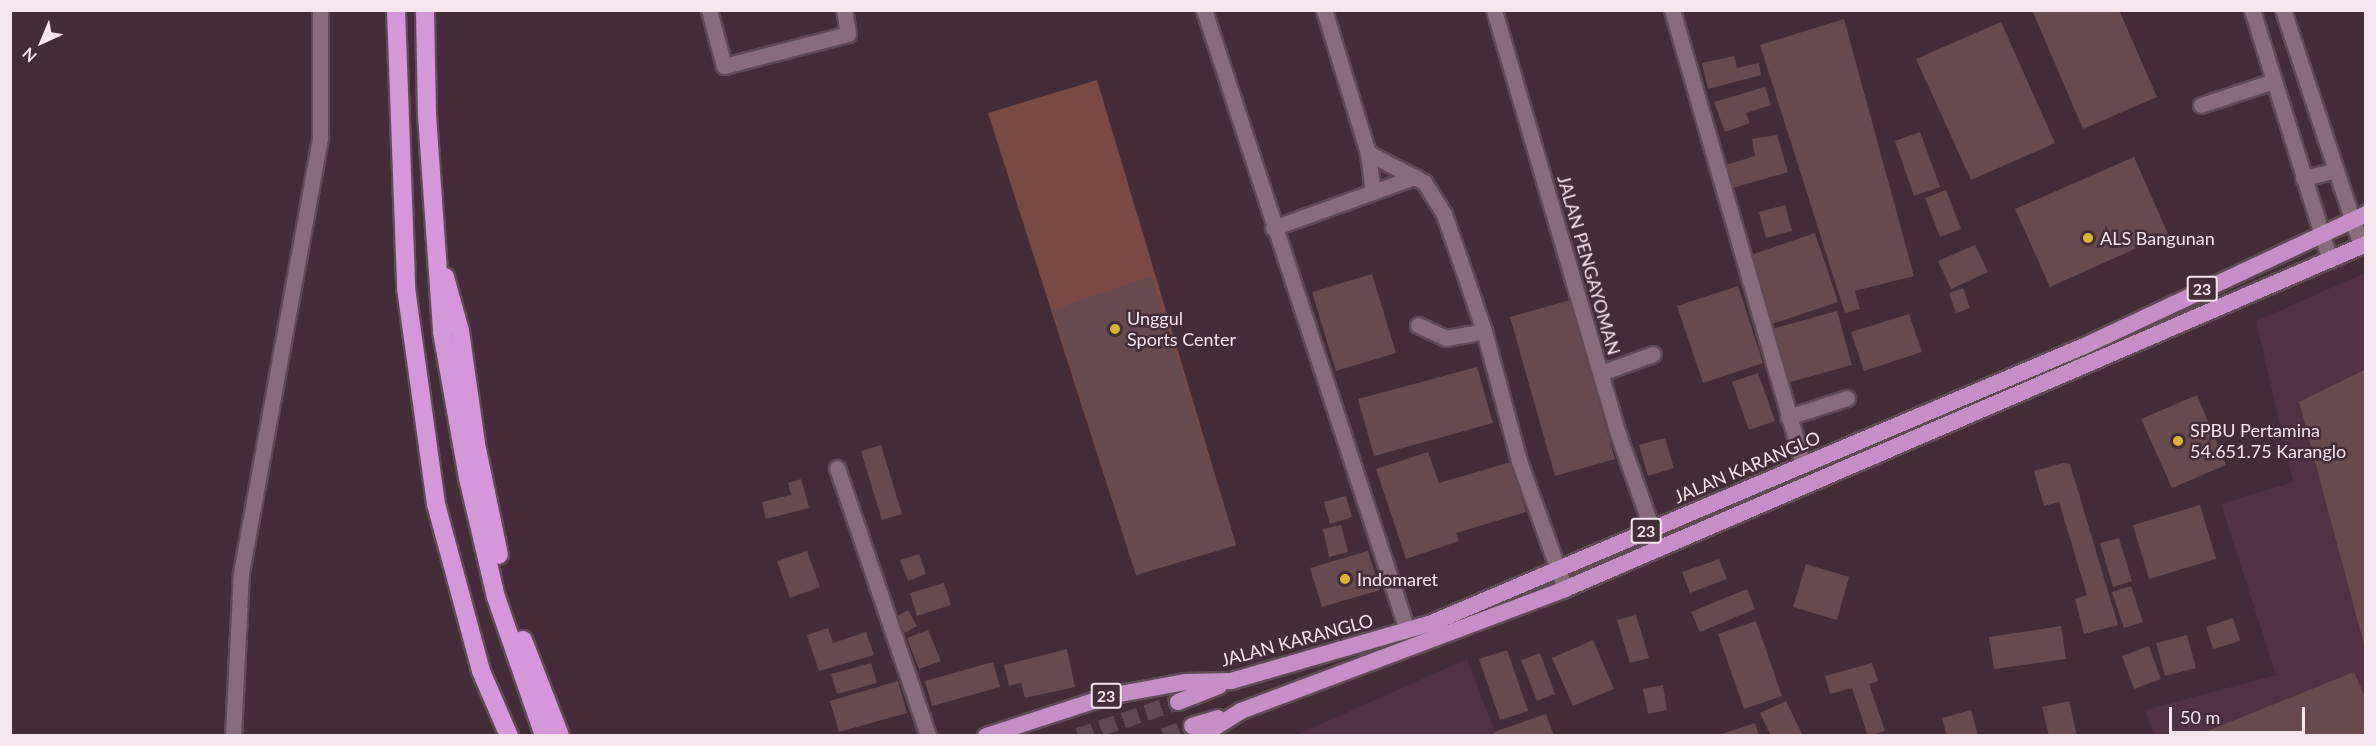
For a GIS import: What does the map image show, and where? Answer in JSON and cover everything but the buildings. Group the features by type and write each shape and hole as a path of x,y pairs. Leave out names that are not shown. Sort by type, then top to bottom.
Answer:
{"highway":[{"path":"396,10 406,288 436,504 481,671 509,735"},
{"path":"425,10 434,250 442,332 468,478 496,597 544,735"},
{"name":"JALAN KARANGLO","path":"986,735 1109,696 1185,682 1231,681 1407,630 1557,570 2082,347 2358,218"},
{"name":"23","path":"1196,731 1241,711 1565,589 2363,245"},
{"path":"434,250 451,293 460,331 476,444 510,600 560,735"},
{"name":"23","path":"1178,702 1231,681"}],"street":[{"path":"233,735 241,573 320,138 320,10"},
{"path":"709,10 724,66 848,34 844,10"},
{"path":"1204,10 1273,228 1407,630"},
{"path":"1324,10 1368,153 1373,192"},
{"name":"JALAN PENGAYOMAN","path":"1494,10 1601,373 1652,529"},
{"path":"1672,10 1803,464"},
{"path":"2252,10 2320,234 2330,260"},
{"path":"2283,10 2334,171 2358,218 2363,245"},
{"path":"2200,105 2274,81"},
{"path":"1368,153 1415,177 1430,189 1440,206 1484,331 1519,461 1565,589"},
{"path":"2303,178 2334,171"},
{"path":"1273,228 1415,177"},
{"path":"1418,325 1446,338 1484,331"},
{"path":"1601,373 1653,354"},
{"path":"1788,417 1847,398"},
{"path":"837,468 928,735"}],"shaded area":[{"name":"Unggul Sports Center","path":"1097,80 1236,545 1136,575 988,113"},
{"path":"2365,273 2365,735 2154,735 2145,710 2276,675 2221,504 2293,482 2256,321"},
{"path":"1467,659 1496,735 1294,736"}],"tunnel":[{"path":"1078,736 1178,702"},
{"path":"1164,736 1192,726"}],"place":[{"name":"ALS Bangunan","path":"2088,238"},
{"name":"Unggul Sports Center","path":"1115,329"},
{"name":"SPBU Pertamina 54.651.75 Karanglo","path":"2178,441"},
{"name":"Indomaret","path":"1345,579"}]}
